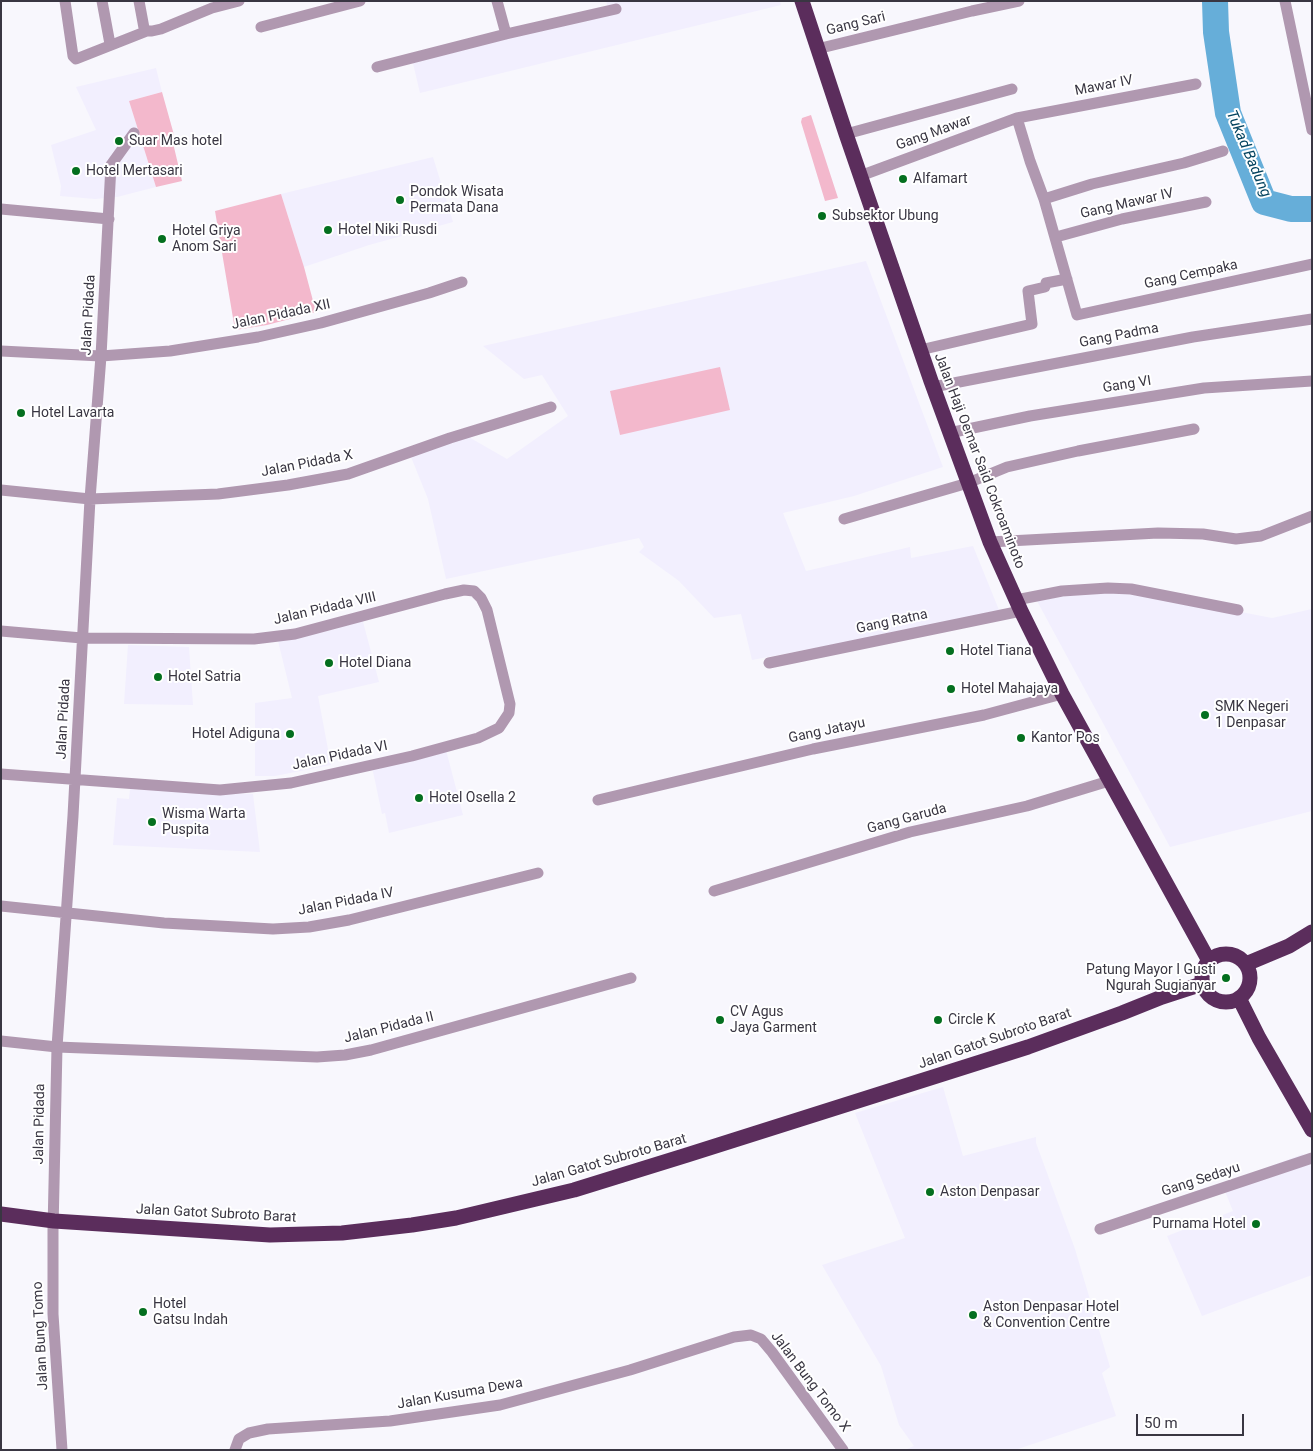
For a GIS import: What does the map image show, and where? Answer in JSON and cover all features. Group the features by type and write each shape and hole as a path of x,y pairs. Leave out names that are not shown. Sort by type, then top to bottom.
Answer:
{"highway":[{"name":"Jalan Haji Oemar Said Cokroaminoto","path":"802,1 920,350 990,542 1018,605 1062,694 1208,961"},
{"path":"1246,964 1289,946 1312,932"},
{"path":"1224,954 1232,954 1240,958 1246,964 1250,978 1245,993 1239,998 1225,1002 1212,998 1202,984 1202,972 1208,961 1215,956 1224,954"},
{"name":"Jalan Gatot Subroto Barat","path":"1,1214 54,1221 270,1235 342,1233 456,1218 574,1190 715,1146 1028,1047 1202,984"},
{"path":"1239,998 1259,1038 1312,1130"}],"street":[{"path":"65,1 74,58 76,59 147,31 161,30 212,5 239,1"},
{"path":"102,1 110,44"},
{"path":"139,1 143,24 147,31"},
{"path":"261,27 360,1"},
{"path":"497,1 506,34"},
{"name":"Gang Sari","path":"817,49 1019,1"},
{"path":"1285,1 1312,130"},
{"path":"377,67 506,34 616,9"},
{"name":"Mawar IV","path":"1017,118 1196,84"},
{"path":"846,134 1012,89"},
{"path":"920,350 1032,324 1028,291 1045,287 1046,283 1067,279 1056,237 1017,118"},
{"name":"Gang Mawar","path":"860,176 1017,118"},
{"name":"Jalan Pidada","path":"54,1221 56,1048 76,779 90,499 109,219 108,198 111,165 134,133"},
{"path":"1044,199 1092,184 1184,163 1223,151"},
{"name":"Gang Mawar IV","path":"1056,237 1122,219 1206,202"},
{"path":"1,209 109,219"},
{"name":"Gang Cempaka","path":"1067,279 1077,315 1312,264"},
{"name":"Jalan Pidada XII","path":"1,351 101,356 170,351 321,323 462,282"},
{"name":"Gang Padma","path":"933,386 1193,337 1312,319"},
{"name":"Gang VI","path":"950,432 1030,416 1204,388 1312,381"},
{"name":"Jalan Pidada X","path":"1,490 90,499 218,494 288,485 348,474 450,438 551,407"},
{"path":"844,519 968,483 1007,467 1078,451 1194,429"},
{"path":"990,542 1158,533 1203,534 1236,539 1261,536 1312,516"},
{"name":"Gang Ratna","path":"769,663 1018,605 1062,592 1108,588 1131,589 1238,610"},
{"name":"Jalan Pidada VIII","path":"1,631 82,638 254,639 295,634 464,590 474,592 481,598 487,610 490,625"},
{"name":"Jalan Pidada VI","path":"1,774 171,788 229,789 291,783 412,756 478,738 499,728 509,713 510,704 490,625"},
{"name":"Gang Jatayu","path":"598,800 813,749 984,716 1062,694"},
{"name":"Gang Garuda","path":"714,891 910,832 1027,806 1109,781"},
{"name":"Jalan Pidada IV","path":"1,906 164,923 273,929 309,927 348,920 538,873"},
{"name":"Jalan Pidada II","path":"1,1041 56,1048 317,1057 345,1055 371,1050 631,978"},
{"name":"Gang Sedayu","path":"1100,1229 1312,1158"},
{"name":"Jalan Bung Tomo","path":"54,1221 52,1314 62,1450"},
{"name":"Jalan Kusuma Dewa","path":"234,1450 239,1439 249,1433 268,1429 390,1421 500,1405 630,1370 734,1337 751,1336"},
{"name":"Jalan Bung Tomo X","path":"751,1336 760,1339 772,1352 843,1450"}],"shaded area":[{"path":"606,1 780,1 781,5 420,93 412,59 609,11"},
{"name":"Suar Mas hotel","path":"156,68 162,92 129,101 156,187 117,197 95,199 60,196 61,186 51,145 96,130 76,87"},
{"path":"162,92 176,142 173,143 182,181 156,187 129,101"},
{"path":"811,115 838,198 825,201 801,122 802,118"},
{"path":"433,157 453,222 369,245 304,267 281,194"},
{"path":"281,194 316,312 267,325 235,330 215,211"},
{"path":"866,261 943,467 854,496 783,513 806,571 910,547 911,558 973,546 999,610 921,628 752,660 741,614 714,618 679,581 639,552 644,547 639,538 446,579 428,499 411,457 467,436 507,459 568,416 542,375 524,379 483,346"},
{"path":"720,367 730,410 620,435 610,391"},
{"name":"SMK Negeri 1 Denpasar","path":"1102,590 1138,592 1272,618 1312,609 1312,811 1170,847 1037,601"},
{"path":"362,618 379,682 318,696 331,765 275,776 255,776 255,703 292,698 278,641 336,629"},
{"name":"Hotel Satria","path":"128,645 189,647 193,705 124,704"},
{"name":"Hotel Osella 2","path":"446,750 463,815 389,833 385,813 382,814 372,767"},
{"path":"130,789 253,794 260,852 113,845 117,798 129,799"},
{"name":"Aston Denpasar Hotel & Convention Centre","path":"943,1087 963,1156 1036,1137 1036,1143 1075,1249 1110,1367 1102,1373 1116,1416 1015,1450 905,1450 914,1446 899,1425 881,1366 822,1265 905,1238 855,1113"},
{"name":"Purnama Hotel","path":"1303,1154 1312,1168 1312,1275 1202,1316 1167,1236 1233,1211 1222,1184"}],"waterway":[{"name":"Tukad Badung","path":"1215,1 1216,32 1228,113 1264,202 1291,209 1312,209"}],"place":[{"name":"Suar Mas hotel","path":"119,141"},
{"name":"Hotel Mertasari","path":"76,171"},
{"name":"Alfamart","path":"903,179"},
{"name":"Pondok Wisata Permata Dana","path":"400,200"},
{"name":"Subsektor Ubung","path":"822,216"},
{"name":"Hotel Niki Rusdi","path":"328,230"},
{"name":"Hotel Griya Anom Sari","path":"162,239"},
{"name":"Hotel Lavarta","path":"21,413"},
{"name":"Hotel Tiana","path":"950,651"},
{"name":"Hotel Diana","path":"329,663"},
{"name":"Hotel Satria","path":"158,677"},
{"name":"Hotel Mahajaya","path":"951,689"},
{"name":"SMK Negeri 1 Denpasar","path":"1205,715"},
{"name":"Hotel Adiguna","path":"290,734"},
{"name":"Kantor Pos","path":"1021,738"},
{"name":"Hotel Osella 2","path":"419,798"},
{"name":"Wisma Warta Puspita","path":"152,822"},
{"name":"Patung Mayor I Gusti Ngurah Sugianyar","path":"1226,978"},
{"name":"CV Agus Jaya Garment","path":"720,1020"},
{"name":"Circle K","path":"938,1020"},
{"name":"Aston Denpasar","path":"930,1192"},
{"name":"Purnama Hotel","path":"1256,1224"},
{"name":"Hotel Gatsu Indah","path":"143,1312"},
{"name":"Aston Denpasar Hotel & Convention Centre","path":"973,1315"}]}
